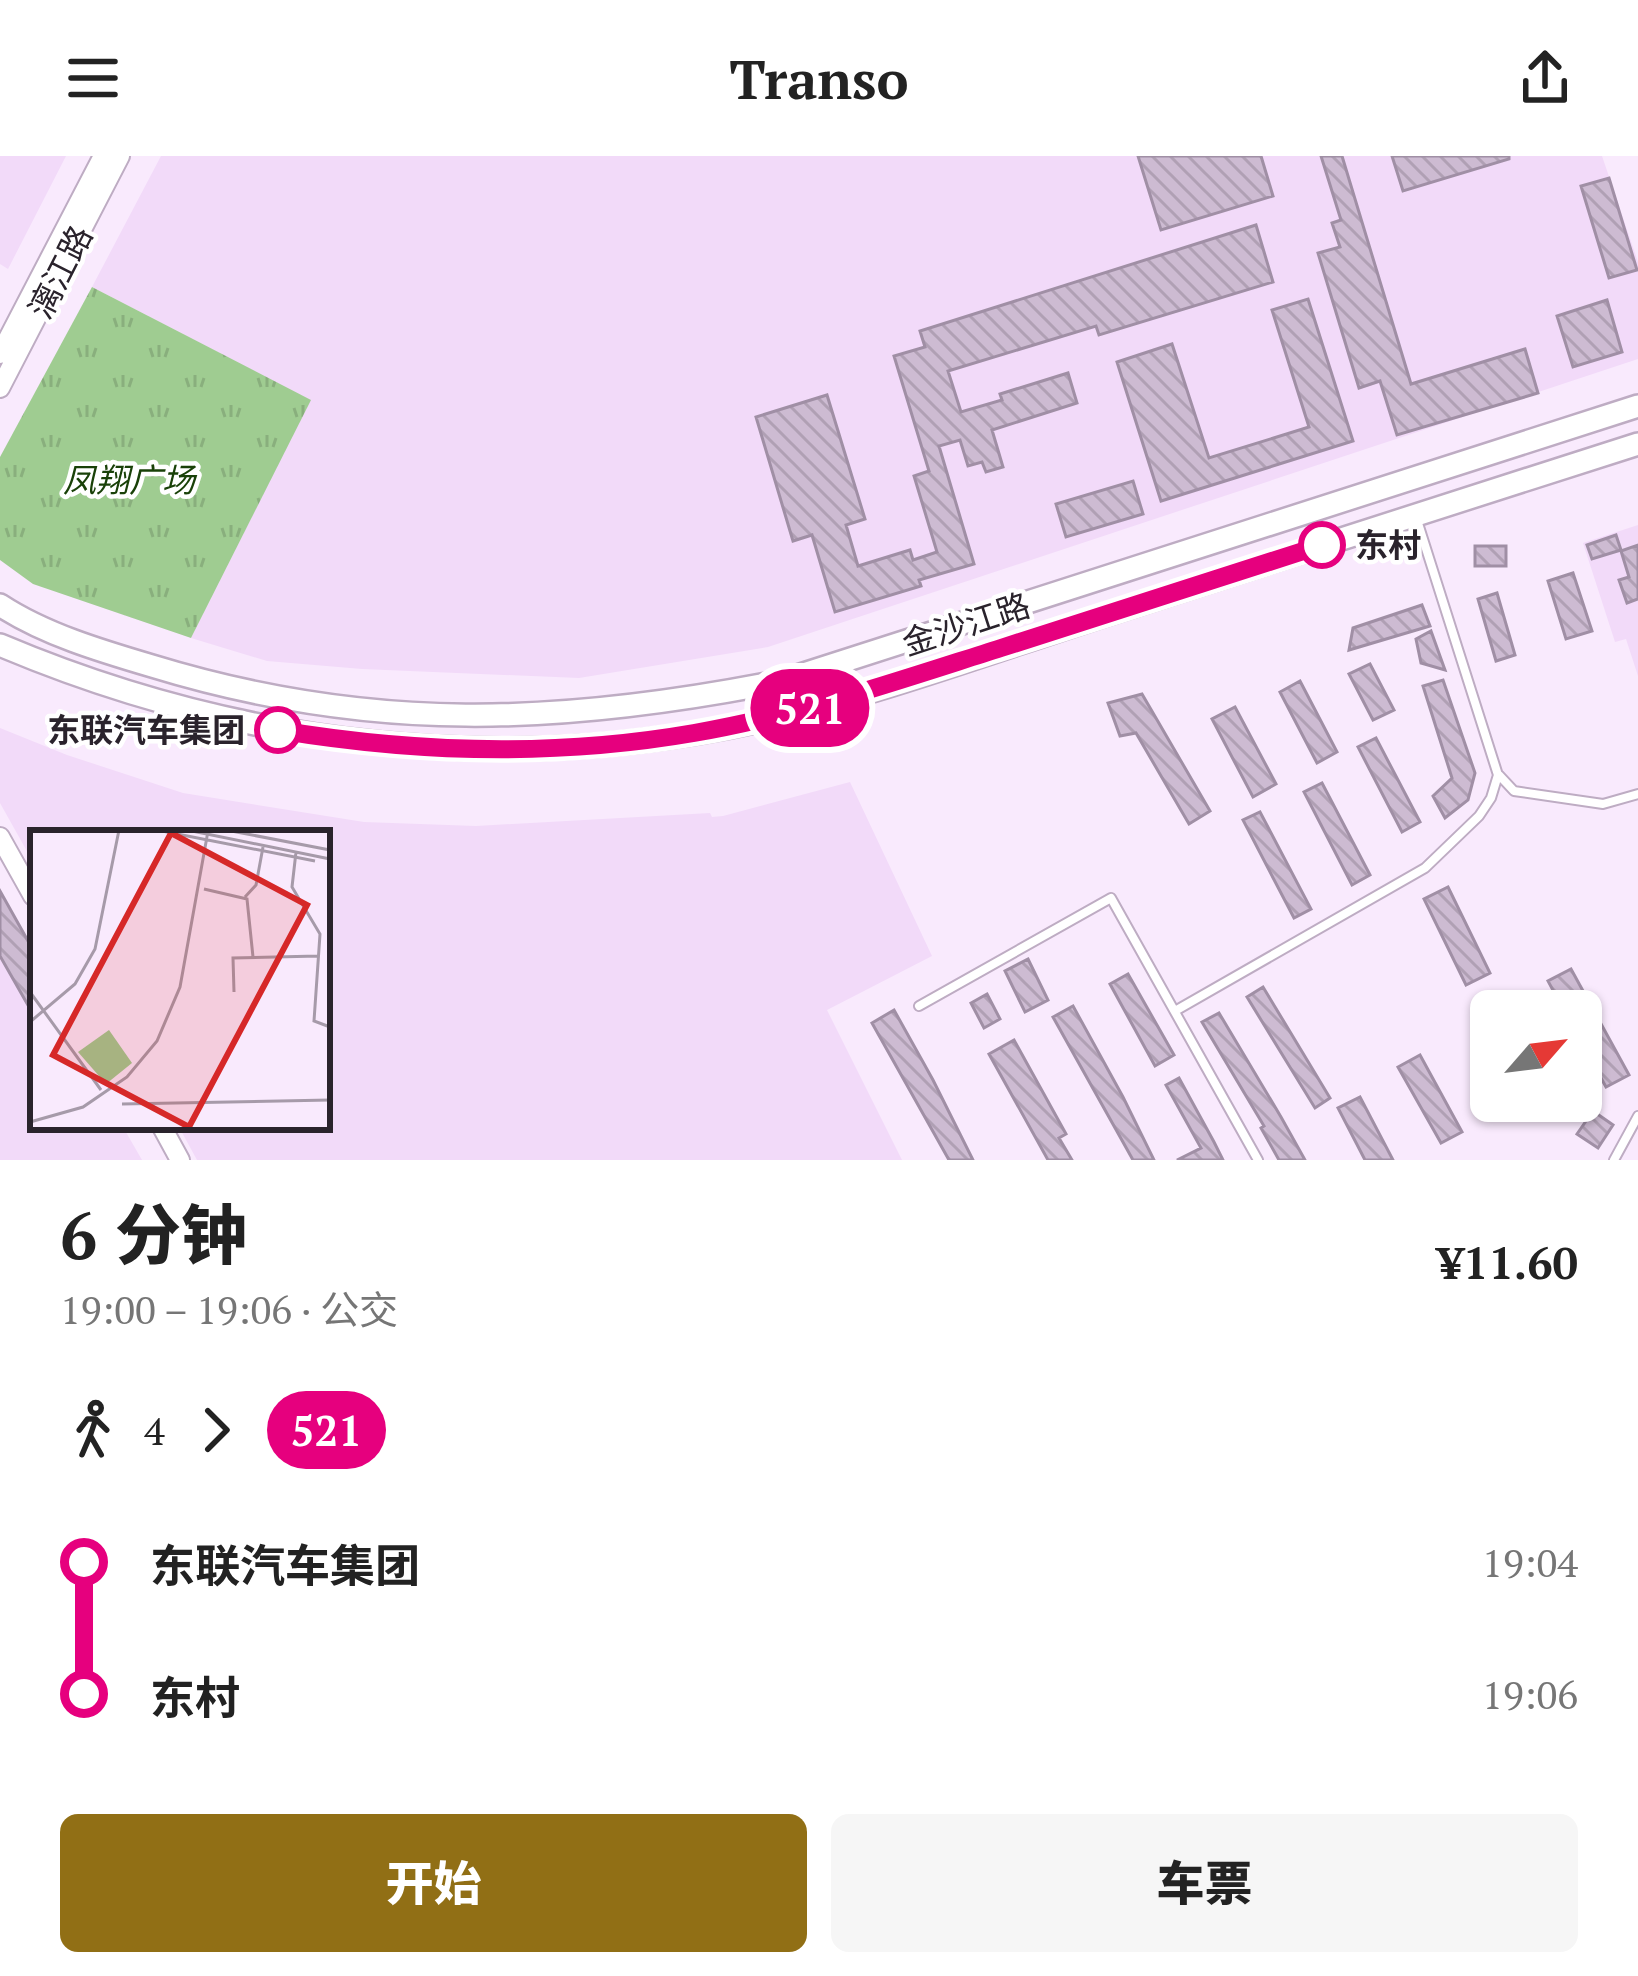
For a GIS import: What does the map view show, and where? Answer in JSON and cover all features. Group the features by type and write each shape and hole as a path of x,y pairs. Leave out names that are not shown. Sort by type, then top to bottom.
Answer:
{"main road":[{"name":"漓江路","path":"0,355 103,156"},
{"name":"漓江路","path":"0,388 120,156"},
{"name":"金沙江路","path":"0,604 93,648 212,685 310,704 508,718 605,711 782,681 1638,406"},
{"name":"金沙江路","path":"0,645 165,705 352,741 482,751 691,734 832,702 1638,444"},
{"path":"0,837 30,891"},
{"path":"164,1130 180,1160"}],"lane":[{"path":"1415,515 1498,775 1514,791 1604,804 1638,794"},
{"path":"1175,1012 1425,868 1479,816 1492,798 1498,775"},
{"path":"919,1006 1112,898 1258,1160"},
{"path":"1614,1160 1638,1116"}],"shaded area":[{"path":"0,156 66,156 8,269 0,264"},
{"path":"161,156 1602,156 1638,262 1638,359 768,647 579,678 267,661 191,638 310,400 92,287"},
{"path":"1638,525 1638,676 1626,639 1615,642 1583,543"},
{"path":"0,728 183,793 364,822 476,826 710,813 712,817 850,782 932,956 827,1010 902,1160 197,1160 181,1130 330,1130 330,830 30,830 30,857 0,803"},
{"path":"0,911 30,964 30,1130 125,1130 142,1160 0,1160"}],"green space":[{"name":"凤翔广场","path":"92,287 311,400 191,638 33,584 0,560 0,457"}],"building":[{"path":"1138,156 1261,156 1273,196 1161,230"},
{"path":"1321,156 1342,156 1411,384 1525,349 1538,393 1397,435 1380,381 1359,388 1318,253 1340,247 1332,223 1341,220"},
{"path":"1392,156 1509,156 1509,159 1403,191"},
{"path":"1609,178 1637,270 1609,278 1581,186"},
{"path":"1256,225 1273,282 1099,335 1096,326 948,371 961,412 1068,373 1077,403 992,430 1003,467 986,472 982,462 968,466 960,440 939,446 974,564 835,612 812,535 793,541 756,417 827,395 865,519 846,525 858,566 910,550 913,560 937,552 914,476 929,471 894,356 925,347 920,331"},
{"path":"1308,299 1353,441 1161,501 1117,362 1172,344 1209,458 1309,427 1272,310"},
{"path":"1607,300 1622,352 1573,367 1557,316"},
{"path":"1133,481 1143,514 1066,537 1056,504"},
{"path":"1616,535 1621,550 1592,559 1587,545"},
{"path":"1638,545 1638,599 1627,603 1619,580 1629,577 1621,551"},
{"path":"1475,546 1506,546 1506,566 1475,566"},
{"path":"1573,573 1592,631 1566,639 1548,581"},
{"path":"1497,593 1515,655 1496,661 1478,599"},
{"path":"1422,605 1430,626 1349,650 1353,628"},
{"path":"1431,631 1445,670 1421,663 1416,639"},
{"path":"1370,664 1394,710 1373,720 1349,674"},
{"path":"1443,680 1475,773 1468,800 1445,818 1433,796 1452,778 1423,686"},
{"path":"1300,681 1337,752 1317,763 1280,692"},
{"path":"1142,694 1210,811 1189,824 1136,733 1120,736 1108,703"},
{"path":"1235,707 1276,784 1253,797 1212,719"},
{"path":"1376,738 1420,822 1402,832 1358,747"},
{"path":"1322,783 1370,875 1352,885 1304,792"},
{"path":"1260,812 1311,909 1294,918 1243,820"},
{"path":"1448,887 1490,973 1466,985 1424,899"},
{"path":"0,891 30,945 30,1009 0,956"},
{"path":"1028,959 1048,1000 1025,1012 1005,971"},
{"path":"1571,969 1582,990 1553,990 1548,981"},
{"path":"1128,974 1174,1055 1155,1066 1110,984"},
{"path":"1263,987 1330,1098 1315,1108 1247,997"},
{"path":"987,994 1000,1019 984,1028 971,1003"},
{"path":"1073,1006 1154,1160 1133,1160 1053,1017"},
{"path":"894,1010 973,1160 949,1160 872,1023"},
{"path":"1219,1013 1305,1160 1279,1160 1202,1022"},
{"path":"1602,1026 1629,1075 1606,1087 1602,1080"},
{"path":"1014,1040 1066,1134 1059,1138 1072,1160 1048,1160 989,1054"},
{"path":"1420,1055 1462,1132 1441,1143 1398,1067"},
{"path":"1179,1078 1223,1160 1177,1160 1201,1148 1166,1085"},
{"path":"1360,1097 1393,1160 1365,1160 1338,1108"},
{"path":"1602,1117 1613,1125 1598,1148 1577,1134 1585,1122 1602,1122"}],"bus line":[{"name":"521","path":"278,730 482,751 691,734 832,702 1322,545"}],"place":[{"name":"东村","path":"1322,545"},
{"name":"东联汽车集团","path":"278,730"}]}
